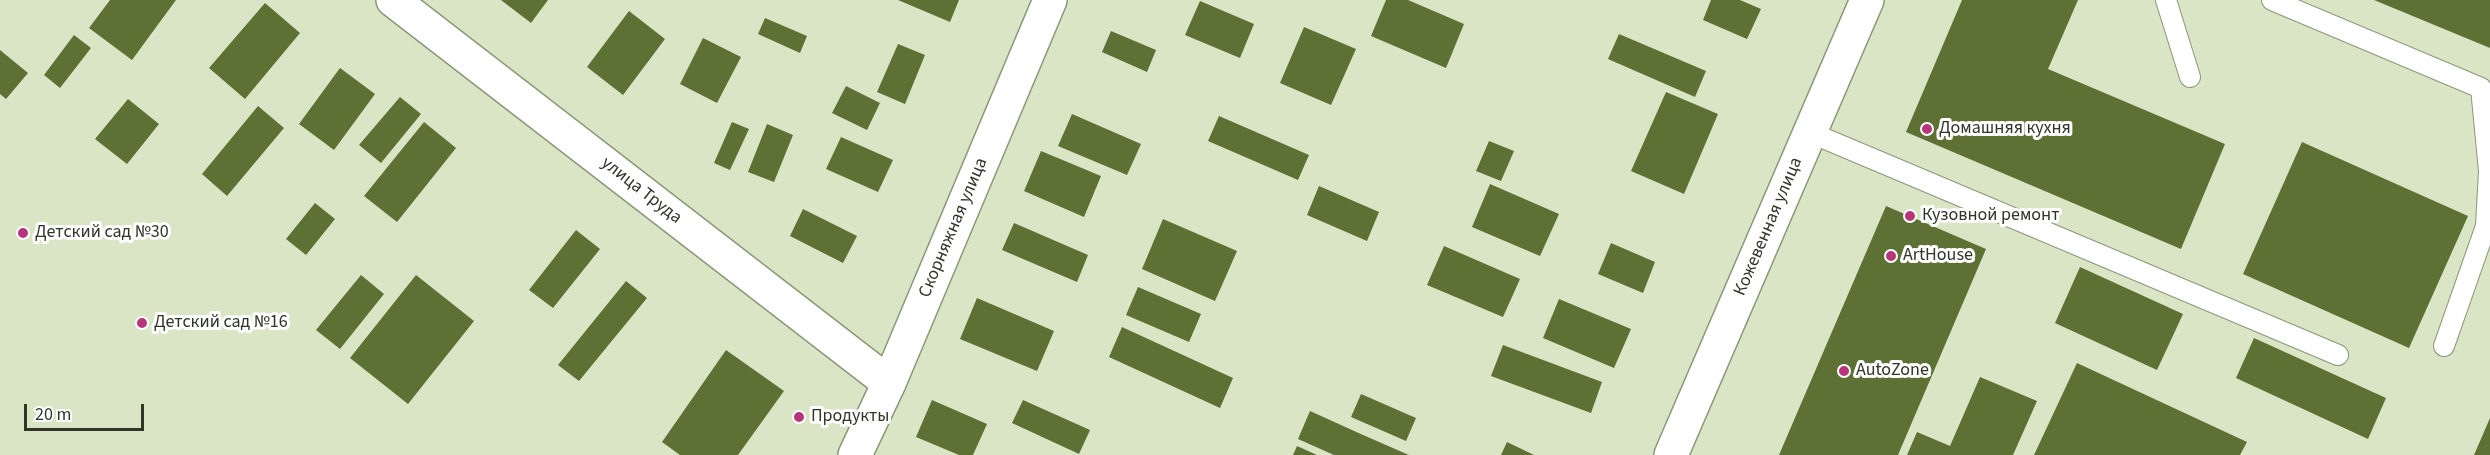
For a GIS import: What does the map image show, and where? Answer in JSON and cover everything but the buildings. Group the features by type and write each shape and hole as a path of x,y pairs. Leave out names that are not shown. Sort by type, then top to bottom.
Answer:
{"main road":[{"name":"улица Труда","path":"393,0 889,383"},
{"name":"Скорняжная улица","path":"855,455 889,383 1050,0"},
{"name":"Кожевенная улица","path":"1671,455 1867,0"}],"lane":[{"path":"2166,0 2190,77"},
{"path":"2272,0 2481,88 2489,171 2487,226 2444,346"},
{"path":"1809,132 2338,355"}],"place":[{"name":"Домашняя кухня","path":"1927,129"},
{"name":"Кузовной ремонт","path":"1910,216"},
{"name":"Детский сад №30","path":"23,233"},
{"name":"ArtHouse","path":"1891,256"},
{"name":"Детский сад №16","path":"142,323"},
{"name":"AutoZone","path":"1844,371"},
{"name":"Продукты","path":"799,417"}]}
